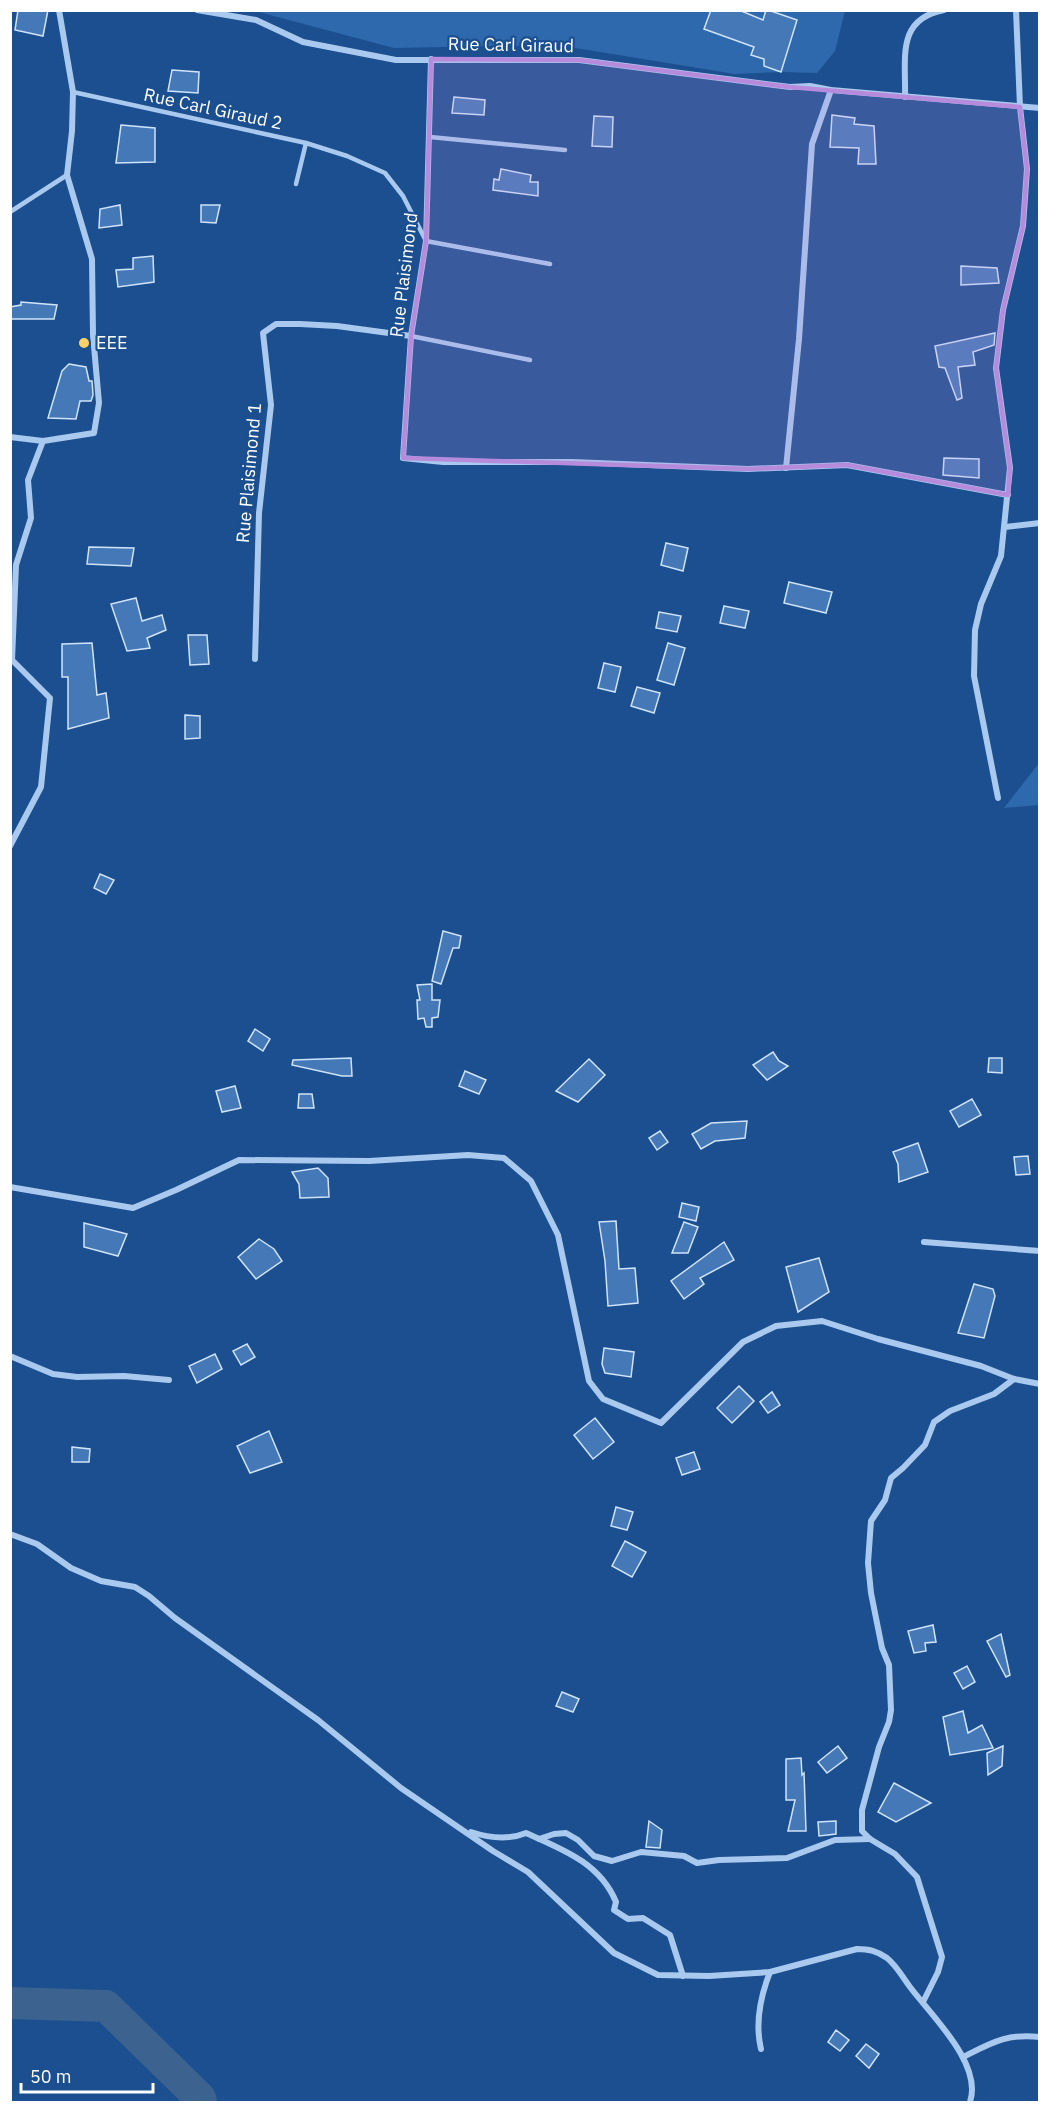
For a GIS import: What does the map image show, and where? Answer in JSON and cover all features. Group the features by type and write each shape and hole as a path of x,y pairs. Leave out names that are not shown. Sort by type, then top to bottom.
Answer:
{"street":[{"path":"10,437 43,441 93,433 99,403 93,335 92,259 67,175 72,131 73,92 59,10"},
{"name":"Rue Carl Giraud","path":"197,10 256,20 303,42 396,60 579,60 790,87 810,86 904,97 1040,108"},
{"path":"904,97 907,44 911,28 923,16 944,10"},
{"path":"998,798 974,676 975,630 981,604 1000,556 1010,468 996,368 1003,310 1023,226 1027,169 1020,107 1016,10"},
{"name":"Rue Plaisimond","path":"432,59 426,241 411,336 403,458 443,462 572,462 748,469 786,468"},
{"path":"831,90 812,144 799,339 786,468 847,465 1008,495"},
{"name":"Rue Plaisimond 1","path":"255,659 260,513 271,405 263,333 276,324 300,324 337,326 411,336"},
{"path":"10,846 41,787 50,698 11,660 16,565 31,518 28,480 43,441"},
{"path":"1005,527 1040,523"},
{"path":"10,1187 133,1208 238,1160 369,1161 468,1155 504,1158 531,1181 558,1235 589,1381 603,1399 661,1423 743,1342 776,1326 822,1321 878,1339 981,1366 1014,1379 1040,1384"},
{"path":"924,1242 1040,1251"},
{"path":"10,1356 53,1374 169,1380"},
{"path":"923,2002 938,1972 942,1957 917,1877 895,1854 870,1839 862,1831 862,1810 879,1747 890,1722 891,1710 889,1665 882,1648 871,1593 868,1563 871,1521 885,1500 891,1478 925,1445 934,1422 950,1411 994,1394 1014,1379"},
{"path":"10,1534 37,1544 71,1568 101,1581 135,1587 149,1596 175,1618 318,1720 401,1788 528,1872 614,1953 658,1975 770,1972 857,1949 872,1949 889,1959 963,2057 971,2079 970,2103"},
{"path":"465,1831 486,1837 516,1837 526,1833 556,1846 598,1872 611,1890 616,1902 614,1910 628,1919 643,1918 670,1935 683,1976"},
{"path":"539,1839 566,1833 578,1840 594,1856 612,1861 641,1852 684,1856 697,1863 787,1858 836,1840 870,1839"},
{"path":"761,2049 758,2026 764,1990 770,1972"},
{"path":"963,2057 995,2041 1012,2036 1040,2037"}],"lane":[{"name":"Rue Carl Giraud 2","path":"73,92 306,143 347,156 385,173 403,196 426,241"},
{"path":"430,136 565,150"},
{"path":"296,184 306,143"},
{"path":"10,212 67,175"},
{"path":"426,241 550,264"},
{"path":"411,336 530,360"}],"highlighted area":[{"path":"431,59 579,60 790,87 1020,107 1027,169 1023,226 1003,310 996,368 1010,468 1008,495 847,465 748,469 403,458 411,336 426,241"}],"shaded area":[{"path":"255,11 845,11 835,51 817,73 735,74 557,45 394,48"},
{"path":"1039,763 1039,805 1004,808"}],"building":[{"path":"18,10 48,10 43,36 15,30"},
{"path":"711,10 739,10 763,20 768,10 797,20 781,72 764,66 764,59 751,55 754,47 704,29"},
{"path":"172,70 199,72 198,93 168,91"},
{"path":"454,97 485,100 484,115 452,113"},
{"path":"832,115 855,118 854,124 874,126 876,164 858,164 859,148 830,147"},
{"path":"594,116 613,117 612,147 592,146"},
{"path":"121,125 155,128 155,162 116,163"},
{"path":"501,169 531,175 530,182 538,182 538,196 493,190 494,179 499,180"},
{"path":"120,205 122,225 99,228 100,209"},
{"path":"201,205 220,205 216,223 201,222"},
{"path":"153,256 154,282 118,287 116,270 133,269 133,258"},
{"path":"961,266 997,268 999,283 961,285"},
{"path":"21,302 57,305 54,319 10,319 10,307 21,305"},
{"path":"995,333 994,345 973,352 975,365 958,367 962,398 957,400 945,368 939,367 935,346"},
{"path":"69,364 86,367 89,381 92,381 91,401 80,401 76,419 48,418 62,371"},
{"path":"944,458 979,459 979,478 943,475"},
{"path":"666,543 688,548 683,571 661,565"},
{"path":"89,547 134,548 131,566 87,564"},
{"path":"789,582 832,592 826,613 784,603"},
{"path":"136,598 142,621 162,615 166,630 147,638 150,648 127,651 111,604"},
{"path":"724,606 749,611 745,628 720,623"},
{"path":"659,612 681,616 677,632 656,628"},
{"path":"188,635 207,635 209,664 190,665"},
{"path":"92,643 97,695 106,693 109,718 68,729 68,677 62,677 62,644"},
{"path":"668,643 685,648 674,685 657,680"},
{"path":"604,663 621,667 615,692 598,688"},
{"path":"637,687 660,693 654,713 631,706"},
{"path":"185,715 200,716 200,738 185,739"},
{"path":"100,874 114,880 106,894 94,888"},
{"path":"443,931 461,936 459,948 453,948 441,984 432,981"},
{"path":"432,984 432,1000 440,1000 438,1017 432,1018 432,1027 426,1027 424,1018 418,1019 417,1000 420,1000 417,985"},
{"path":"255,1029 270,1039 263,1051 248,1041"},
{"path":"773,1052 779,1061 788,1066 767,1080 753,1065"},
{"path":"351,1058 352,1076 342,1076 292,1065 293,1060"},
{"path":"989,1058 1002,1058 1002,1073 988,1072"},
{"path":"589,1059 605,1075 578,1102 556,1091"},
{"path":"465,1071 486,1080 479,1094 459,1086"},
{"path":"235,1086 241,1108 222,1112 216,1091"},
{"path":"299,1094 312,1094 314,1108 298,1108"},
{"path":"972,1099 981,1115 959,1127 950,1111"},
{"path":"747,1121 745,1138 715,1141 701,1149 692,1134 711,1123"},
{"path":"660,1131 668,1142 657,1150 649,1138"},
{"path":"918,1143 928,1172 899,1182 898,1164 893,1152"},
{"path":"1028,1156 1030,1174 1016,1175 1014,1157"},
{"path":"318,1168 328,1178 329,1197 300,1198 299,1184 292,1172"},
{"path":"682,1203 699,1207 696,1221 679,1217"},
{"path":"616,1221 619,1269 635,1268 638,1303 608,1306 605,1261 599,1222"},
{"path":"684,1222 698,1227 688,1253 672,1253"},
{"path":"84,1223 127,1234 118,1256 84,1247"},
{"path":"259,1239 274,1249 282,1261 256,1279 238,1257"},
{"path":"724,1242 734,1260 700,1278 704,1284 684,1299 671,1281"},
{"path":"819,1258 829,1292 798,1312 786,1267"},
{"path":"974,1284 993,1289 995,1296 984,1338 958,1333"},
{"path":"247,1344 255,1357 241,1365 233,1351"},
{"path":"604,1348 634,1352 631,1377 605,1373 602,1364"},
{"path":"215,1354 222,1369 197,1383 189,1366"},
{"path":"739,1386 754,1401 732,1423 717,1408"},
{"path":"772,1392 780,1405 768,1413 760,1402"},
{"path":"595,1418 614,1442 593,1459 574,1435"},
{"path":"269,1431 282,1462 250,1473 237,1446"},
{"path":"72,1447 90,1449 89,1462 72,1462"},
{"path":"694,1452 700,1469 682,1475 676,1458"},
{"path":"616,1507 633,1512 627,1530 611,1526"},
{"path":"625,1541 646,1552 632,1577 612,1566"},
{"path":"933,1625 936,1642 925,1643 926,1651 914,1653 908,1631"},
{"path":"1001,1634 1010,1675 1006,1677 987,1641"},
{"path":"967,1666 975,1682 963,1689 954,1673"},
{"path":"562,1692 579,1699 573,1712 556,1706"},
{"path":"963,1711 968,1733 982,1725 993,1748 950,1755 943,1717"},
{"path":"838,1746 847,1758 827,1773 818,1762"},
{"path":"1003,1746 1002,1766 988,1775 987,1753"},
{"path":"801,1758 802,1775 804,1773 806,1831 788,1831 795,1800 786,1800 786,1759"},
{"path":"894,1783 931,1803 896,1822 878,1812"},
{"path":"649,1821 662,1830 660,1848 646,1847"},
{"path":"836,1821 836,1834 819,1836 818,1822"},
{"path":"836,2030 849,2040 840,2051 828,2042"},
{"path":"866,2044 879,2054 869,2068 856,2056"}],"waterway":[{"path":"10,2003 106,2006 200,2098 201,2102"}],"place":[{"name":"EEE","path":"84,343"}]}
